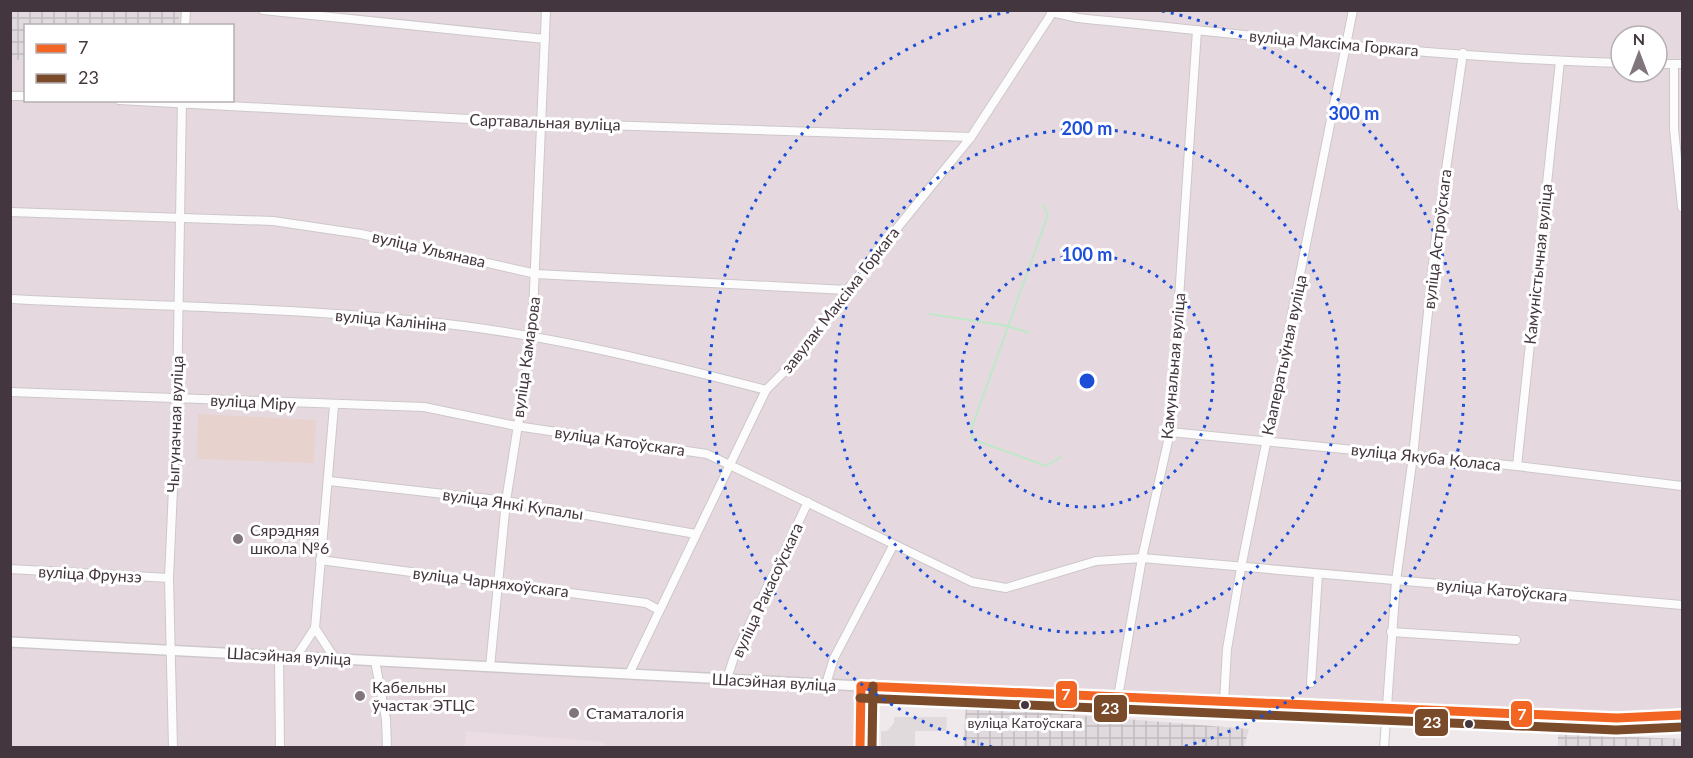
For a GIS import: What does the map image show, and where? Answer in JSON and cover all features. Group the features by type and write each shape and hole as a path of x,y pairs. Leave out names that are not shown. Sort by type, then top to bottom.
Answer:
{"main road":[{"name":"Шасэйная вуліца","path":"861,686 1386,706 1617,718 1683,715"},
{"path":"860,747 861,686"}],"street":[{"path":"262,10 545,39"},
{"name":"вуліца Камарова","path":"490,667 506,501 532,336 546,10"},
{"name":"Кааператыўная вуліца","path":"1224,701 1227,649 1241,568 1330,135 1353,10"},
{"name":"вуліца Максіма Горкага","path":"1052,11 1345,46 1609,63"},
{"name":"завулак Максіма Горкага","path":"629,674 765,390 802,354 847,290 971,137 1052,11"},
{"name":"Камунальная вуліца","path":"1118,697 1142,558 1170,432 1197,30"},
{"name":"вуліца Астроўскага","path":"1384,747 1396,581 1413,456 1435,245 1463,53"},
{"name":"Камуністычная вуліца","path":"1517,466 1560,61"},
{"path":"1678,64 1678,129 1683,207"},
{"name":"Сартавальная вуліца","path":"182,102 542,123 971,137"},
{"name":"Чыгуначная вуліца","path":"173,747 169,578 177,399 182,102"},
{"name":"вуліца Ульянава","path":"10,212 273,221 361,234 536,274 847,290"},
{"name":"вуліца Калініна","path":"10,299 296,312 419,321 532,336 652,360 765,390"},
{"name":"вуліца Міру","path":"10,392 334,406 424,407"},
{"path":"296,657 315,628 320,560 330,481 334,406"},
{"name":"вуліца Катоўскага","path":"424,407 516,426 706,454 808,502 893,546 972,582 1006,588 1096,561 1142,558 1683,605"},
{"name":"вуліца Якуба Коласа","path":"1170,432 1517,466 1683,486"},
{"name":"вуліца Янкі Купалы","path":"330,481 506,501 696,534"},
{"name":"вуліца Ракасоўскага","path":"727,679 734,657 808,502"},
{"path":"826,684 834,658 893,546"},
{"name":"вуліца Чарняхоўскага","path":"320,560 646,603 659,610"},
{"name":"вуліца Фрунзэ","path":"10,569 169,578"},
{"path":"1311,683 1318,574"},
{"path":"315,628 335,659"},
{"path":"1391,632 1516,640"},
{"name":"Шасэйная вуліца","path":"10,642 861,686"},
{"path":"279,656 280,747"},
{"path":"375,661 386,719 387,747"}],"shaded area":[{"path":"11,10 179,11 179,24 24,24 24,60 11,60"},
{"path":"10,11 1682,11 1682,727 868,694 868,747 11,747"},
{"path":"198,414 316,420 314,463 197,459"},
{"path":"966,706 1249,729 1244,747 963,747"},
{"path":"894,717 947,717 946,731 915,731 915,747 881,747 881,731 887,731 894,723"},
{"path":"466,731 605,742 605,747 465,747"},
{"path":"1558,734 1682,739 1682,747 1558,747"}],"waterway":[{"path":"1043,205 1048,215 972,427 972,439 1046,466 1061,457"},
{"path":"930,314 1008,326 1029,333"}],"transit line":[{"name":"7","path":"861,686 1617,718 1682,715"},
{"name":"7","path":"860,748 861,686"},
{"name":"23","path":"872,748 873,686"},
{"name":"23","path":"860,698 1616,730 1682,727"}],"place":[{"name":"Сярэдняя школа №6","path":"238,539"},
{"name":"Кабельны ўчастак ЭТЦС","path":"360,696"},
{"name":"вуліца Катоўскага","path":"1025,705"},
{"name":"Стаматалогія","path":"574,713"}]}
